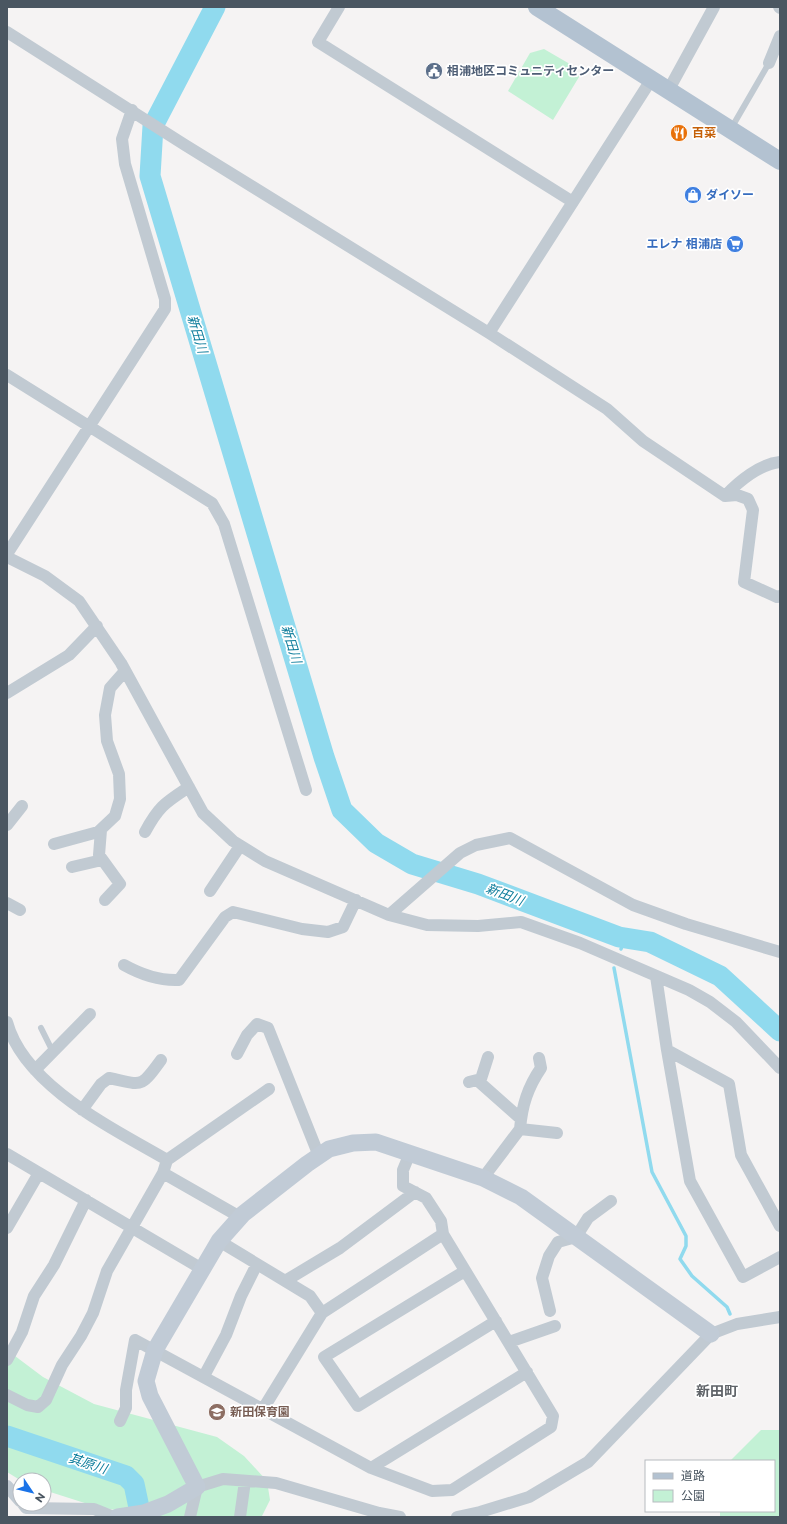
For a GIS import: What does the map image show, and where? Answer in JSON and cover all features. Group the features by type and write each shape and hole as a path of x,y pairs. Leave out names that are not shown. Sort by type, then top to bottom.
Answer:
{"main road":[{"path":"537,7 780,161"}],"street":[{"path":"339,7 318,42 573,202"},
{"path":"668,91 714,7"},
{"path":"7,32 132,110 184,145 489,333 607,409 643,441 725,496 737,496 748,499 753,510 744,582 780,596"},
{"path":"768,63 780,36"},
{"path":"489,333 651,80"},
{"path":"132,110 122,139 125,164 165,299 165,309 7,556 45,576 79,601 126,671 203,812 233,842 265,861 389,915 428,925 478,926 521,922 580,943 690,990 710,1002 736,1022 780,1068"},
{"path":"7,375 212,503 224,524 306,790"},
{"path":"725,496 736,485 769,463 780,462"},
{"path":"8,697 68,655 97,626"},
{"path":"54,844 101,830 115,816 120,799 119,774 107,741 105,715 110,688 126,671"},
{"path":"145,832 153,817 164,803 190,787"},
{"path":"7,825 22,806"},
{"path":"101,830 99,855 120,884 105,900"},
{"path":"389,915 460,853 476,845 510,838 633,905 686,924 780,952"},
{"path":"210,891 240,846"},
{"path":"72,867 102,860"},
{"path":"124,965 140,974 168,981 179,980 225,917 234,912 302,929 328,932 343,927 356,900"},
{"path":"7,903 20,910"},
{"path":"656,976 667,1050 690,1181 744,1277 780,1257"},
{"path":"35,1070 90,1014"},
{"path":"7,1022 9,1035 35,1070 82,1110 167,1160"},
{"path":"238,1054 247,1035 257,1024 268,1028 319,1156"},
{"path":"667,1050 729,1084 741,1155 780,1226"},
{"path":"488,1057 475,1082 520,1124 557,1133"},
{"path":"82,1110 102,1084 109,1078 138,1084 146,1080 161,1060"},
{"path":"484,1178 520,1124 522,1108 531,1084 541,1068 543,1060"},
{"path":"7,1395 27,1405 38,1407 46,1400 62,1365 94,1314 107,1270 133,1228 163,1173 167,1160 269,1089"},
{"path":"190,1517 197,1487 150,1396 146,1381 154,1350 219,1241 240,1217 319,1156 335,1148 353,1143 376,1142 484,1178 521,1197 711,1334"},
{"path":"120,1421 126,1408 126,1390 135,1340 204,1376 371,1468 432,1491 452,1490 551,1427 553,1416 443,1234 441,1220 426,1198 403,1186 403,1170 410,1153"},
{"path":"7,1154 202,1269"},
{"path":"7,1228 39,1173"},
{"path":"163,1173 240,1217"},
{"path":"285,1281 340,1248 415,1192"},
{"path":"7,1360 22,1332 34,1296 54,1265 86,1200"},
{"path":"550,1311 542,1278 549,1256 558,1242 576,1237 588,1218 611,1201"},
{"path":"263,1409 322,1312 443,1234"},
{"path":"219,1241 310,1296 322,1312"},
{"path":"204,1376 226,1335 241,1296 257,1264"},
{"path":"466,1270 324,1357 358,1406 496,1321"},
{"path":"457,1517 480,1512 529,1497 588,1462 711,1334 737,1324 780,1317"},
{"path":"509,1342 555,1326"},
{"path":"371,1468 527,1372"},
{"path":"118,1517 144,1513 168,1504 197,1487 223,1479 276,1483 379,1513 399,1517"},
{"path":"240,1517 244,1481"},
{"path":"52,1508 94,1509 114,1517"}],"lane":[{"path":"730,130 768,63"},
{"path":"40,1028 54,1052"}],"green space":[{"path":"544,49 575,67 579,77 553,120 508,91 530,53"},
{"path":"7,1350 43,1377 94,1404 217,1437 244,1456 267,1481 270,1500 262,1516 152,1517 94,1506 52,1493 52,1472 12,1472 12,1475 7,1472"},
{"path":"761,1430 780,1430 780,1517 720,1517 720,1512 775,1512 775,1460 731,1460"}],"waterway":[{"name":"新田川","path":"215,7 153,126 150,176 324,757 342,810 376,843 412,864 478,884 619,937 650,942 720,976 780,1031"},
{"path":"621,949 625,938"},
{"path":"614,968 652,1172 686,1236 686,1246 680,1259 692,1276 727,1307 730,1314"},
{"name":"其原川","path":"7,1436 126,1476 134,1484 141,1517"}],"place":[{"name":"相浦地区コミュニティセンター","path":"434,71"},
{"name":"百菜","path":"679,133"},
{"name":"ダイソー","path":"693,195"},
{"name":"エレナ 相浦店","path":"735,244"},
{"name":"新田保育園","path":"217,1412"}],"district":[{"name":"新田町","path":"717,1391"}]}
